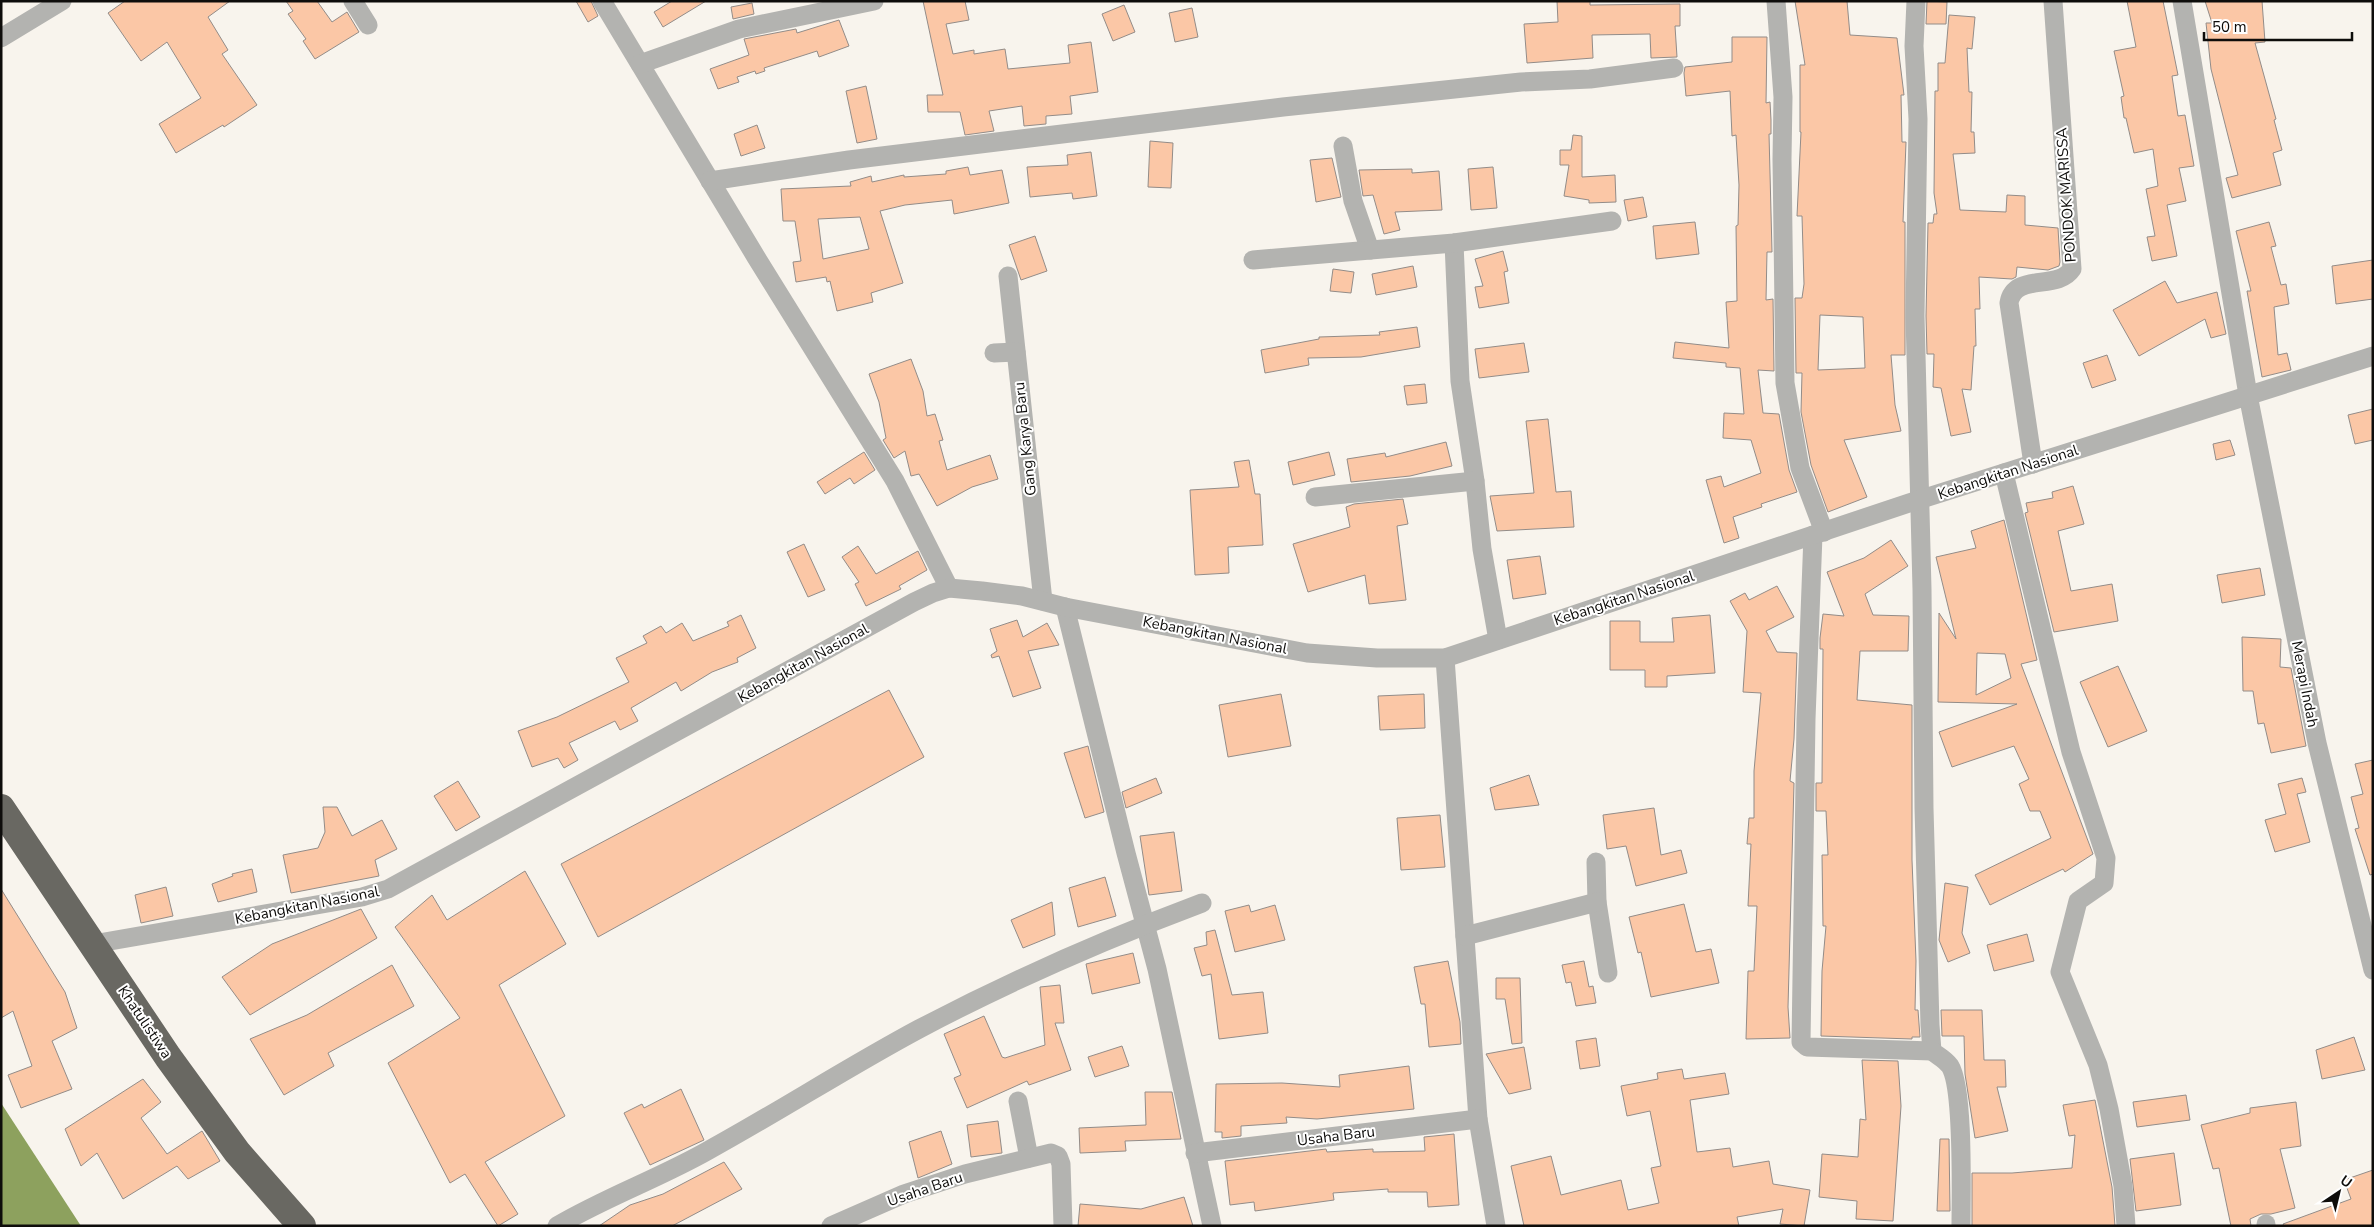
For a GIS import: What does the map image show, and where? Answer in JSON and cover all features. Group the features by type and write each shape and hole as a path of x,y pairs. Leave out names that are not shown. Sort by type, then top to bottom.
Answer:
{"highway":[{"name":"Khatulistiwa","path":"1,808 168,1057 226,1136 302,1226"}],"street":[{"path":"1,38 62,1"},
{"path":"354,1 368,24"},
{"path":"602,1 710,181 895,481 949,588"},
{"path":"640,64 739,29 874,1"},
{"path":"1776,1 1783,98 1785,383 1800,468 1819,533 1806,719 1801,1042 1807,1047 1932,1051 1945,1060 1954,1076 1958,1111 1962,1226"},
{"path":"1916,1 1914,46 1918,119 1914,316 1922,589 1924,808 1932,1051"},
{"name":"PONDOK MARISSA","path":"2033,464 2009,303 2011,294 2017,288 2065,278 2072,269 2053,1"},
{"name":"Merapi Indah","path":"2182,1 2248,395 2317,743 2373,970"},
{"path":"710,181 849,160 1282,107 1529,81 1590,79 1674,68"},
{"path":"1343,146 1353,200 1370,250"},
{"path":"1253,260 1454,243 1612,221"},
{"path":"1454,243 1460,381 1476,481 1482,549 1498,640"},
{"name":"Gang Karya Baru","path":"1008,276 1043,601"},
{"path":"994,353 1016,352"},
{"name":"Kebangkitan Nasional","path":"93,944 362,897 388,890 914,602 949,588 982,591 1043,601 1307,653 1377,658 1444,658 1919,500 2373,356"},
{"path":"2004,473 2071,752 2106,858 2104,883 2078,901 2060,972 2098,1065 2109,1110 2123,1186 2126,1226"},
{"path":"1315,496 1476,481"},
{"path":"1065,606 1159,978 1212,1226"},
{"path":"1444,658 1478,1119 1496,1226"},
{"path":"1596,862 1597,902 1608,973"},
{"path":"1465,936 1597,902"},
{"path":"557,1226 593,1205 694,1159 919,1030 1060,962 1145,924 1202,903"},
{"path":"1018,1101 1029,1158"},
{"name":"Usaha Baru","path":"1195,1152 1478,1119"},
{"name":"Usaha Baru","path":"831,1226 904,1194 965,1174 1051,1153 1058,1156 1061,1164 1063,1226"}],"shaded area":[{"path":"1,1103 81,1226 1,1226"}],"building":[{"path":"125,1 230,1 208,17 228,50 222,54 257,105 224,127 223,125 176,153 159,124 201,98 167,42 141,61 108,13"},
{"path":"286,1 317,1 332,22 347,12 359,32 315,59 303,41 306,39 288,14 293,11"},
{"path":"576,1 591,1 598,16 588,22"},
{"path":"672,1 706,1 663,27 654,12"},
{"path":"923,1 965,1 969,20 946,24 953,54 974,50 974,54 1005,49 1008,69 1070,63 1068,45 1091,42 1098,92 1070,96 1072,114 1046,116 1046,124 1024,126 1022,106 989,111 994,131 965,135 960,112 928,112 927,95 943,95"},
{"path":"1557,1 1590,1 1590,5 1680,4 1680,26 1675,26 1677,57 1651,58 1650,34 1592,35 1593,58 1527,63 1524,24 1558,22"},
{"path":"1795,1 1847,1 1850,35 1897,38 1904,95 1901,95 1902,142 1906,142 1903,222 1905,222 1905,355 1891,355 1895,405 1901,431 1844,440 1867,497 1828,512 1811,465 1801,412 1802,373 1796,373 1795,298 1802,298 1804,284 1802,216 1797,216 1801,132 1800,65 1805,65","holes":["1820,315 1863,317 1865,368 1818,370"]},
{"path":"1927,1 1947,2 1946,24 1926,24"},
{"path":"2127,1 2163,1 2178,75 2172,76 2178,116 2185,115 2194,166 2179,168 2186,201 2167,205 2177,256 2152,261 2147,237 2155,236 2146,189 2158,186 2153,149 2134,153 2126,118 2124,118 2121,97 2124,96 2114,51 2136,47"},
{"path":"2205,1 2262,1 2265,42 2255,43 2276,119 2274,120 2282,150 2273,153 2281,185 2232,198 2226,178 2238,175 2211,69 2206,23 2212,23"},
{"path":"752,3 754,14 733,19 731,7"},
{"path":"1124,5 1135,32 1113,41 1102,14"},
{"path":"1192,8 1198,37 1175,42 1169,13"},
{"path":"1949,15 1975,17 1972,49 1967,48 1969,92 1972,92 1971,132 1974,132 1975,153 1953,154 1960,210 2006,212 2007,195 2025,196 2025,225 2058,228 2060,262 2059,266 2048,270 2017,267 2016,277 2012,279 1979,277 1980,309 1975,309 1976,346 1974,346 1971,390 1962,389 1971,432 1951,436 1941,388 1933,387 1934,354 1927,354 1926,316 1928,223 1933,223 1934,214 1937,214 1934,193 1935,91 1938,91 1938,63 1945,63"},
{"path":"839,20 849,46 819,57 817,51 764,68 765,71 756,74 755,71 737,77 739,82 718,89 710,69 749,55 744,39 796,29 797,33"},
{"path":"1732,37 1767,37 1766,103 1770,102 1771,120 1771,134 1769,134 1772,252 1767,252 1766,300 1773,299 1774,371 1758,370 1763,413 1779,414 1789,470 1797,492 1761,504 1762,507 1733,517 1739,538 1724,543 1706,480 1721,476 1724,487 1761,473 1751,440 1723,438 1724,413 1744,414 1740,368 1726,367 1726,363 1673,358 1675,342 1729,348 1726,302 1737,301 1736,226 1738,225 1739,185 1736,135 1732,136 1730,91 1686,96 1684,73 1685,67 1732,62"},
{"path":"866,86 877,139 857,143 846,91"},
{"path":"757,125 765,148 741,156 734,134"},
{"path":"1573,135 1582,136 1582,177 1615,175 1616,202 1589,203 1589,200 1564,196 1569,165 1560,165 1560,150 1571,150"},
{"path":"1150,141 1173,143 1171,188 1148,187"},
{"path":"1091,152 1097,196 1073,199 1072,193 1030,197 1027,167 1068,165 1067,155"},
{"path":"1332,158 1341,197 1316,202 1310,160"},
{"path":"968,167 970,175 1002,170 1009,203 954,214 952,200 905,205 880,211 903,283 871,293 873,302 837,311 830,281 827,282 826,277 796,282 793,262 801,261 795,221 783,221 781,189 851,186 850,182 871,176 872,182 904,175 904,177 946,174 946,171","holes":["860,217 869,249 823,259 818,219"]},
{"path":"1493,167 1497,208 1471,210 1468,169"},
{"path":"1412,169 1412,173 1439,171 1442,210 1395,212 1400,230 1384,234 1373,195 1363,196 1359,170"},
{"path":"1643,197 1647,217 1628,221 1624,200"},
{"path":"1695,222 1699,254 1656,259 1653,226"},
{"path":"2269,222 2276,246 2271,247 2281,285 2286,284 2289,304 2274,307 2278,355 2287,353 2291,370 2262,377 2247,291 2251,291 2236,231"},
{"path":"1035,236 1047,271 1021,280 1009,245"},
{"path":"1503,251 1508,271 1504,272 1509,303 1479,308 1475,287 1483,286 1475,259"},
{"path":"2373,260 2373,299 2336,304 2332,266"},
{"path":"1413,266 1417,287 1376,295 1372,274"},
{"path":"1333,269 1354,272 1351,293 1330,291"},
{"path":"2165,281 2177,303 2217,292 2226,334 2211,338 2205,319 2139,356 2113,310"},
{"path":"1417,327 1420,347 1361,357 1308,358 1309,365 1265,373 1261,350 1319,339 1319,337 1380,335 1379,332"},
{"path":"1524,343 1529,372 1479,378 1475,349"},
{"path":"2107,355 2116,380 2092,388 2083,363"},
{"path":"911,359 923,391 927,416 935,414 943,440 939,441 947,470 990,455 998,479 972,487 937,506 919,474 911,476 905,451 894,458 883,440 886,438 879,402 869,374"},
{"path":"1425,384 1427,403 1407,405 1404,386"},
{"path":"2373,409 2373,440 2355,444 2348,415"},
{"path":"1548,419 1556,492 1571,491 1574,527 1497,531 1490,496 1534,493 1526,421"},
{"path":"2230,440 2235,455 2216,460 2213,444"},
{"path":"1446,442 1452,466 1410,476 1351,482 1347,459 1385,453 1386,457"},
{"path":"864,452 875,470 854,484 850,478 825,494 817,482"},
{"path":"1329,452 1335,475 1293,485 1288,462"},
{"path":"1249,460 1255,494 1260,494 1263,545 1228,547 1229,573 1195,575 1190,490 1239,487 1234,462"},
{"path":"2073,486 2084,524 2058,531 2071,591 2112,584 2118,621 2054,632 2025,513 2028,512 2026,503 2053,498 2052,492"},
{"path":"1403,499 1408,524 1397,526 1406,600 1369,604 1365,575 1308,592 1293,544 1350,527 1346,507 1354,504"},
{"path":"2004,520 2037,660 2021,664 2093,854 2065,872 2063,869 1990,905 1975,875 2051,838 2040,811 2030,811 2019,784 2029,779 2014,746 1952,767 1939,732 2017,704 1938,702 1939,613 1956,639 1936,557 1976,548 1971,531","holes":["1977,653 2005,654 2011,678 1976,695"]},
{"path":"1891,540 1908,566 1865,594 1873,615 1909,616 1908,651 1860,651 1857,700 1912,705 1912,860 1916,961 1915,1010 1918,1010 1920,1037 1912,1037 1912,1039 1821,1036 1822,971 1826,926 1823,926 1822,855 1828,855 1826,811 1816,811 1816,783 1822,783 1823,649 1820,649 1820,638 1823,614 1844,616 1827,572 1864,558"},
{"path":"804,544 825,590 808,597 787,552"},
{"path":"858,546 876,574 918,551 927,570 899,586 901,589 866,606 855,584 859,582 842,557"},
{"path":"1540,556 1546,594 1513,599 1507,560"},
{"path":"2260,568 2265,595 2222,603 2217,575"},
{"path":"1777,586 1794,617 1766,631 1777,652 1797,653 1794,739 1790,781 1794,783 1788,1007 1790,1038 1746,1039 1748,971 1754,971 1757,906 1748,906 1751,844 1747,844 1749,818 1754,818 1754,771 1761,693 1743,692 1747,631 1730,601 1745,593 1749,600"},
{"path":"741,615 756,648 737,658 738,662 712,672 681,691 676,682 631,708 638,721 620,730 615,721 569,743 578,760 564,768 558,758 532,767 518,731 557,717 629,682 616,658 647,643 643,636 661,626 666,633 682,623 693,641 729,626 727,622"},
{"path":"1710,615 1715,673 1667,676 1667,687 1645,687 1645,670 1610,670 1610,621 1640,621 1640,642 1674,642 1672,618"},
{"path":"1017,620 1023,637 1047,623 1059,645 1028,651 1041,688 1013,697 999,656 992,658 991,655 997,651 990,629"},
{"path":"2242,637 2281,639 2280,667 2291,668 2306,746 2271,753 2264,723 2258,724 2253,691 2243,691"},
{"path":"2118,666 2147,731 2108,747 2080,682"},
{"path":"889,690 924,757 598,937 561,864"},
{"path":"1281,694 1291,746 1228,757 1219,705"},
{"path":"1424,694 1425,728 1380,730 1378,696"},
{"path":"1088,746 1104,812 1085,818 1064,753"},
{"path":"2373,760 2373,874 2370,875 2355,829 2359,828 2351,797 2363,794 2355,764"},
{"path":"1529,775 1539,805 1495,810 1490,788"},
{"path":"1156,778 1162,793 1126,808 1122,792"},
{"path":"2302,778 2306,792 2297,794 2310,842 2275,852 2265,820 2286,814 2278,784"},
{"path":"458,781 480,817 456,831 434,796"},
{"path":"323,807 337,807 352,836 382,820 397,849 375,860 379,876 291,893 283,855 318,848 325,832"},
{"path":"1654,808 1661,855 1681,850 1687,873 1636,886 1626,846 1607,849 1603,815"},
{"path":"1440,815 1445,867 1401,870 1397,818"},
{"path":"1174,832 1182,891 1149,895 1140,836"},
{"path":"252,869 257,892 218,902 212,884 233,876 232,874"},
{"path":"525,871 566,944 499,985 565,1116 485,1162 518,1214 498,1226 465,1174 450,1183 388,1063 460,1018 395,927 432,895 447,920"},
{"path":"1105,877 1116,916 1078,927 1069,888"},
{"path":"1945,883 1968,887 1962,933 1970,953 1948,962 1939,940"},
{"path":"166,887 173,916 141,923 135,895"},
{"path":"1,889 65,992 77,1028 52,1041 72,1089 21,1108 8,1075 32,1066 13,1011 1,1018"},
{"path":"1052,902 1055,935 1023,948 1011,920"},
{"path":"1684,904 1696,952 1711,949 1719,983 1651,997 1641,952 1638,953 1629,917"},
{"path":"1249,905 1251,912 1275,905 1285,940 1235,952 1225,911"},
{"path":"361,909 377,938 250,1015 222,977 272,944"},
{"path":"1215,930 1232,995 1263,992 1268,1033 1219,1039 1211,974 1202,976 1194,948 1207,945 1206,932"},
{"path":"2027,934 2034,961 1994,971 1987,945"},
{"path":"1133,953 1140,983 1092,994 1086,964"},
{"path":"1448,961 1460,1022 1461,1044 1429,1047 1425,1004 1421,1004 1414,967"},
{"path":"1584,961 1589,987 1593,986 1596,1003 1576,1006 1571,982 1566,983 1562,965"},
{"path":"392,965 414,1006 328,1053 334,1066 284,1095 250,1039 307,1015"},
{"path":"1496,978 1520,978 1522,1043 1512,1044 1505,999 1496,999"},
{"path":"1060,985 1064,1023 1055,1023 1071,1070 1029,1085 1027,1081 967,1108 954,1078 961,1075 944,1034 984,1016 1002,1057 1005,1058 1045,1045 1040,987"},
{"path":"1941,1010 1982,1010 1984,1060 2005,1060 2006,1087 1997,1087 2008,1131 1975,1138 1965,1074 1964,1036 1942,1036"},
{"path":"2354,1037 2365,1070 2322,1079 2316,1050"},
{"path":"1596,1038 1600,1066 1580,1069 1576,1041"},
{"path":"1122,1046 1129,1066 1095,1077 1088,1057"},
{"path":"1524,1047 1531,1089 1509,1094 1486,1054"},
{"path":"1862,1060 1898,1061 1901,1106 1893,1221 1856,1219 1857,1201 1819,1197 1822,1154 1858,1157 1860,1119 1866,1120"},
{"path":"1409,1066 1414,1109 1317,1119 1286,1117 1287,1123 1241,1126 1241,1136 1222,1138 1222,1132 1215,1132 1216,1084 1282,1083 1340,1087 1339,1075"},
{"path":"1682,1069 1684,1079 1725,1073 1729,1094 1690,1100 1697,1152 1730,1148 1733,1167 1769,1161 1773,1184 1810,1190 1804,1226 1780,1224 1783,1209 1737,1217 1739,1226 1524,1226 1511,1166 1551,1156 1561,1195 1621,1180 1628,1210 1659,1203 1651,1168 1661,1166 1650,1111 1627,1116 1621,1086 1658,1079 1657,1073"},
{"path":"143,1079 161,1102 141,1118 167,1154 202,1131 220,1161 188,1179 177,1166 123,1199 97,1153 81,1166 65,1129"},
{"path":"681,1089 704,1140 650,1165 624,1113 642,1104 644,1108"},
{"path":"1145,1092 1172,1092 1181,1139 1125,1141 1126,1151 1080,1153 1079,1128 1146,1125"},
{"path":"2186,1095 2190,1120 2137,1127 2133,1102"},
{"path":"2095,1100 2112,1187 2115,1226 1972,1226 1972,1173 2012,1173 2072,1168 2075,1135 2069,1136 2063,1105"},
{"path":"2296,1102 2301,1146 2280,1149 2295,1208 2271,1214 2261,1214 2250,1219 2251,1226 2231,1226 2219,1168 2213,1169 2201,1125 2250,1113 2250,1108"},
{"path":"998,1121 1002,1153 971,1157 967,1125"},
{"path":"941,1131 952,1164 918,1178 909,1142"},
{"path":"1454,1134 1459,1205 1428,1207 1427,1192 1388,1192 1388,1189 1333,1193 1334,1200 1255,1211 1254,1202 1230,1205 1225,1161 1326,1149 1327,1152 1373,1149 1373,1152 1425,1151 1424,1137"},
{"path":"1940,1139 1949,1139 1950,1211 1937,1211"},
{"path":"2174,1153 2181,1205 2136,1211 2130,1159"},
{"path":"724,1162 742,1189 672,1226 599,1226 630,1205 663,1194"},
{"path":"2373,1170 2373,1226 2284,1226 2283,1224 2351,1199 2344,1180"},
{"path":"1184,1197 1193,1226 1078,1226 1080,1204 1141,1209"}]}
